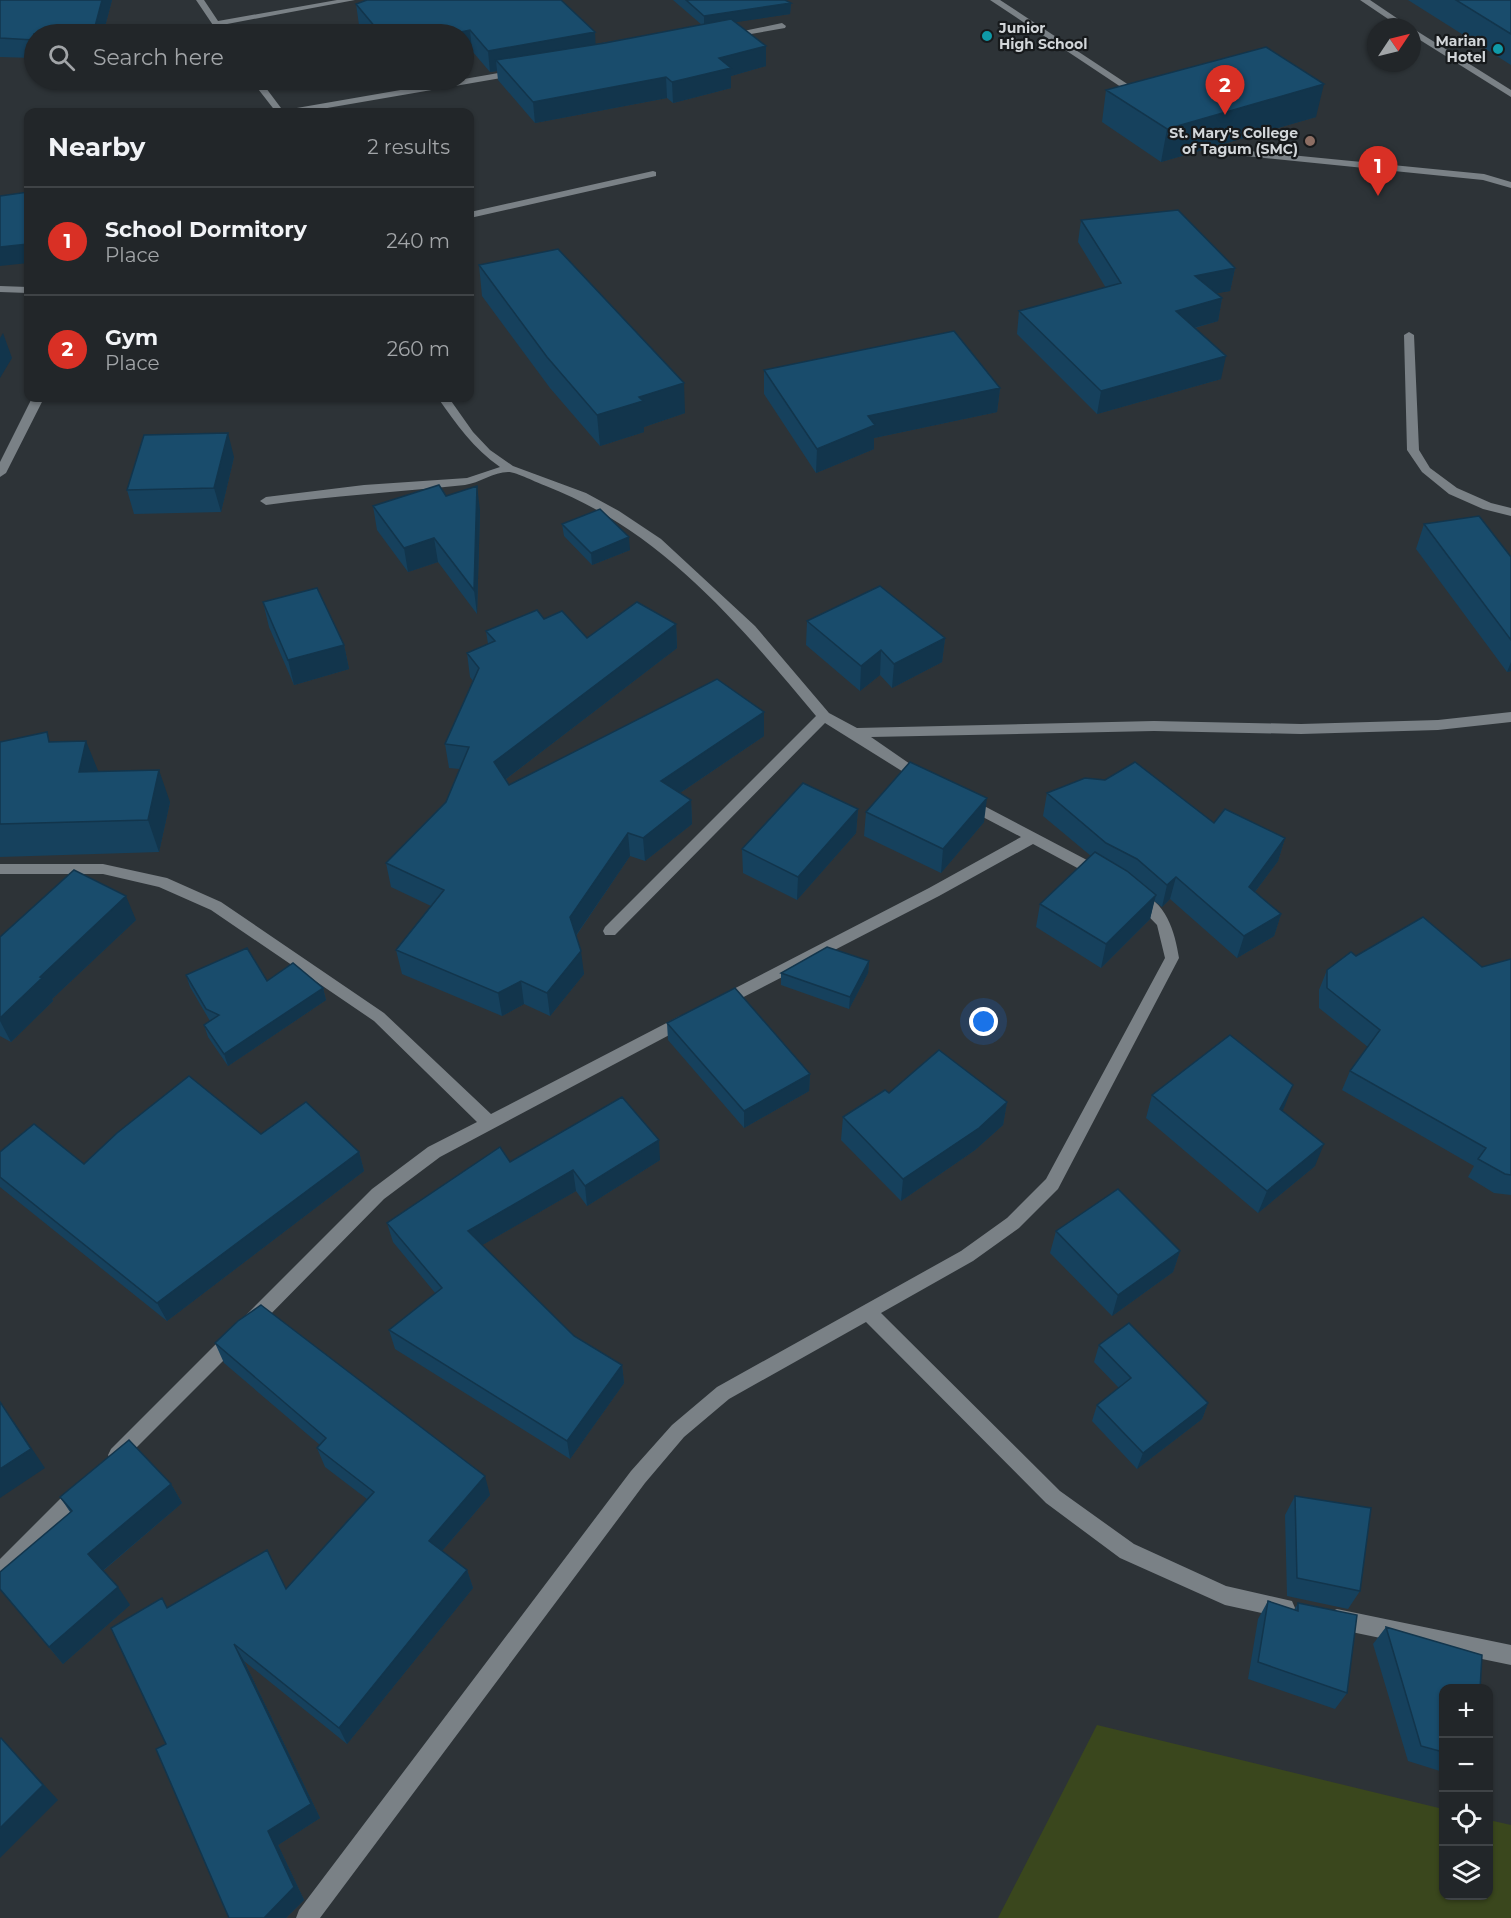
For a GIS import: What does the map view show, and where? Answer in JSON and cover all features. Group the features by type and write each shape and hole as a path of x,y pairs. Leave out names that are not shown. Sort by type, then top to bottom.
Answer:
{"street":[{"path":"200,0 215,24 351,0"},
{"path":"994,0 1136,93"},
{"path":"1364,0 1392,18"},
{"path":"712,38 782,26"},
{"path":"1421,37 1511,94"},
{"path":"474,80 525,71"},
{"path":"264,90 277,108"},
{"path":"314,108 417,90"},
{"path":"1239,153 1484,177 1511,185"},
{"path":"474,214 653,174"},
{"path":"0,289 24,290"},
{"path":"1409,335 1413,450 1426,470 1454,491 1487,506 1511,512"},
{"path":"0,473 36,402"},
{"path":"307,1918 638,1477 678,1431 723,1393 967,1256 1013,1223 1052,1184 1172,958 1168,929 1154,911 1120,884 916,776 855,733 824,716 750,629 657,542 615,514 582,496 509,468 486,452 469,434 447,402"},
{"path":"266,501 364,489 468,481 509,468"},
{"path":"610,931 824,716"},
{"path":"855,733 1154,726 1300,729 1438,725 1511,717"},
{"path":"109,1463 378,1194 434,1152 934,892 1033,837"},
{"path":"0,869 103,869 162,882 216,906 379,1017 488,1122"},
{"path":"868,1312 1053,1497 1126,1551 1225,1596 1511,1655"},
{"path":"0,1572 92,1480"}],"green space":[{"path":"1097,1725 1439,1808 1439,1900 1493,1900 1493,1821 1511,1825 1511,1918 998,1918"}],"building":[{"path":"0,0 102,0 96,24 24,24 24,39 0,38"},
{"path":"367,0 561,0 595,32 488,51 474,35 474,24 373,24 356,4"},
{"path":"686,0 785,0 791,3 704,16"},
{"path":"1456,0 1511,0 1511,34"},
{"path":"731,19 766,46 719,58 731,68 672,82 666,77 533,102 496,60 605,43"},
{"path":"1266,47 1324,84 1167,129 1106,90"},
{"path":"24,193 24,244 0,247 0,196"},
{"path":"1178,210 1235,268 1195,276 1222,298 1176,311 1226,356 1101,391 1019,311 1121,283 1081,220"},
{"path":"558,249 684,383 639,397 643,401 597,415 547,357 479,265"},
{"path":"954,331 1000,388 868,416 875,425 817,449 764,370"},
{"path":"228,433 214,488 127,490 144,435"},
{"path":"439,485 446,496 477,486 474,590 434,538 404,548 373,506"},
{"path":"600,509 629,537 591,553 562,524"},
{"path":"1479,516 1511,557 1511,640 1424,524"},
{"path":"880,586 945,638 894,664 881,650 861,666 807,621"},
{"path":"317,588 344,645 288,660 263,602"},
{"path":"637,602 676,624 494,762 509,785 717,679 764,712 661,781 691,800 643,838 628,833 570,917 581,951 547,993 521,981 498,993 396,950 444,890 386,863 446,802 469,747 445,744 479,668 467,653 495,641 486,631 537,610 544,619 562,611 587,638"},
{"path":"47,732 49,742 86,741 79,772 159,770 148,820 0,824 0,742"},
{"path":"910,762 987,798 943,849 866,812"},
{"path":"1135,762 1214,823 1225,809 1285,838 1249,887 1281,914 1244,936 1176,877 1167,885 1137,859 1106,843 1047,793 1085,778 1105,780"},
{"path":"803,783 858,809 798,877 742,849"},
{"path":"1095,852 1127,871 1156,895 1106,944 1040,904"},
{"path":"74,870 126,896 0,1018 0,937"},
{"path":"1423,917 1482,967 1511,959 1511,1175 1478,1159 1486,1148 1350,1071 1380,1030 1327,988 1327,970 1351,952 1356,956"},
{"path":"827,947 869,961 850,997 781,973"},
{"path":"247,948 267,981 293,963 323,988 224,1054 204,1025 219,1015 206,1009 186,975"},
{"path":"735,988 810,1074 744,1111 667,1023"},
{"path":"1230,1035 1293,1085 1280,1109 1324,1144 1267,1191 1152,1095"},
{"path":"939,1050 1007,1102 979,1128 903,1179 843,1117 885,1090 889,1093"},
{"path":"189,1076 261,1134 306,1102 359,1152 157,1303 0,1177 0,1152 34,1124 84,1164 117,1133"},
{"path":"622,1097 659,1140 585,1186 573,1170 468,1231 574,1336 622,1365 567,1441 389,1330 442,1288 387,1223 500,1147 510,1162"},
{"path":"1118,1189 1180,1251 1118,1295 1056,1231"},
{"path":"261,1305 485,1476 429,1541 467,1570 339,1728 234,1644 311,1804 268,1831 294,1887 264,1918 229,1918 156,1749 166,1744 111,1628 162,1598 167,1608 267,1550 286,1589 374,1492 317,1448 326,1438 215,1343 238,1321"},
{"path":"1129,1323 1208,1403 1143,1453 1097,1405 1131,1378 1099,1345"},
{"path":"0,1402 31,1449 0,1469"},
{"path":"129,1440 171,1484 88,1554 118,1587 49,1647 0,1589 0,1572 72,1511 60,1497"},
{"path":"1295,1496 1371,1508 1360,1591 1297,1578"},
{"path":"1268,1601 1298,1611 1298,1603 1357,1615 1347,1693 1258,1662"},
{"path":"1386,1627 1482,1655 1480,1684 1439,1684 1439,1751 1421,1746"},
{"path":"0,1739 43,1785 0,1828"}],"place":[{"name":"Junior High School","path":"987,36"},
{"name":"Marian Hotel","path":"1498,49"},
{"name":"Gym","path":"1225,115"},
{"name":"St. Mary's College of Tagum (SMC)","path":"1310,141"},
{"name":"School Dormitory","path":"1378,196"}]}
